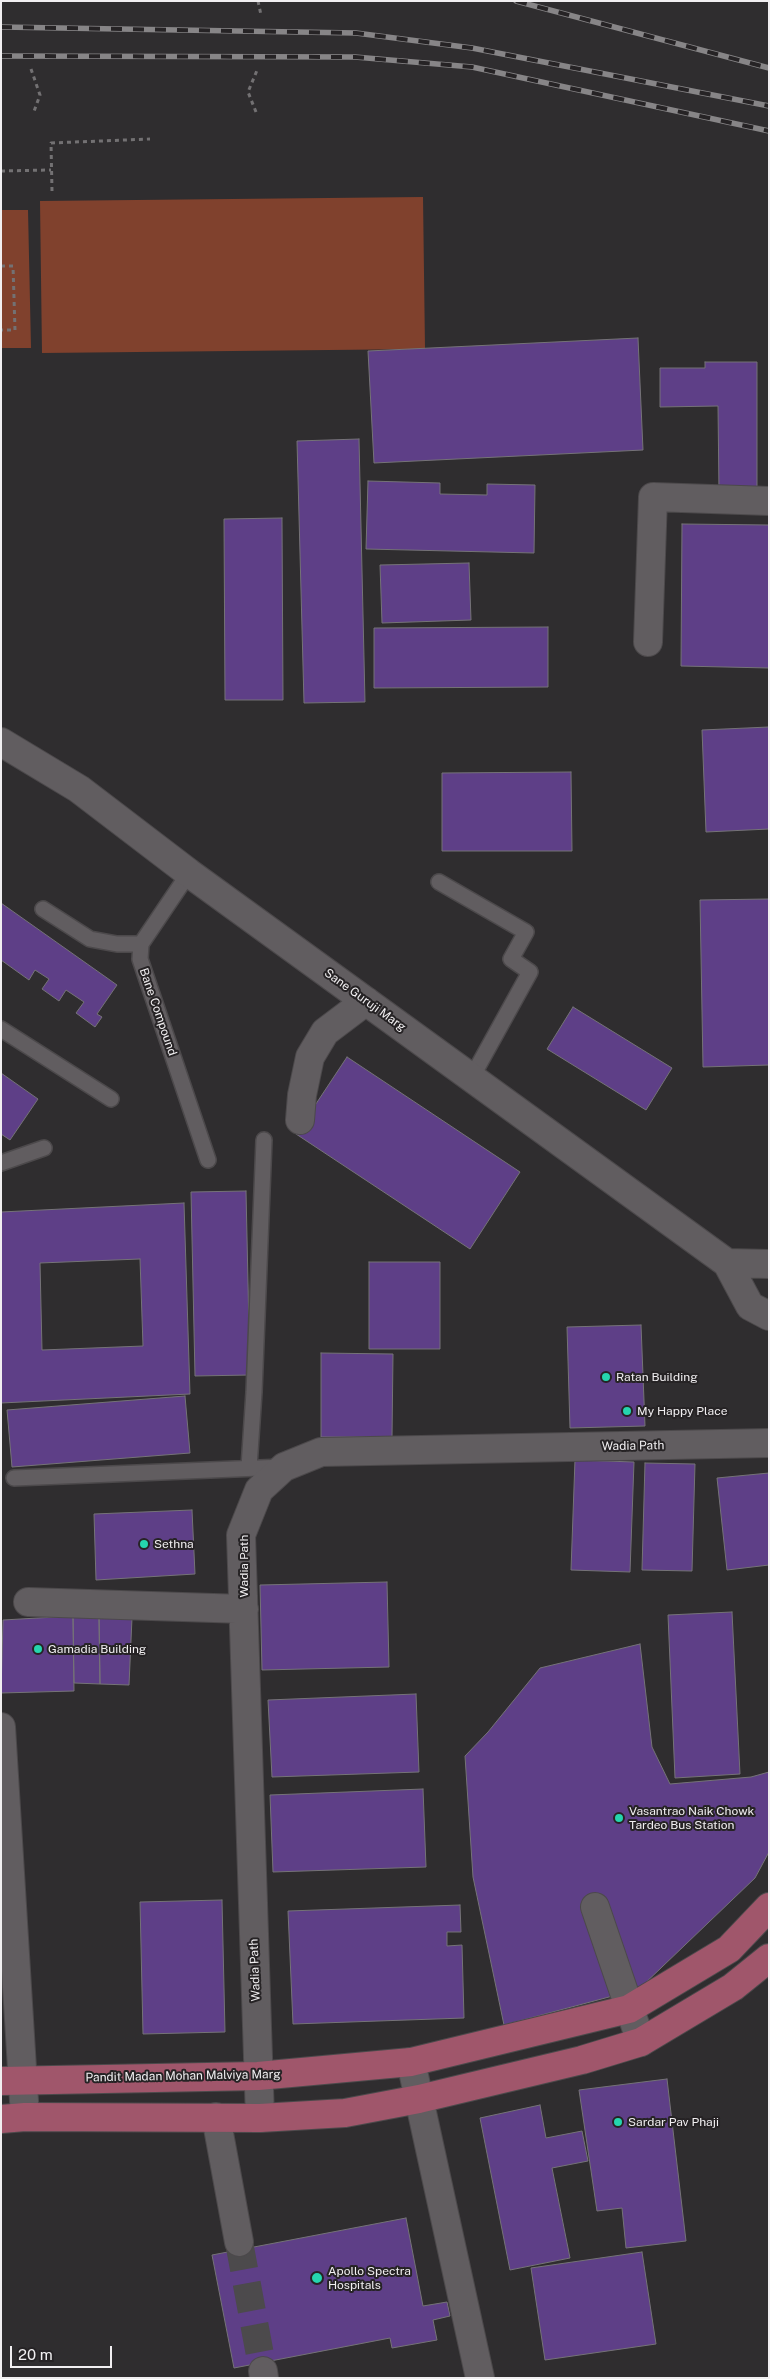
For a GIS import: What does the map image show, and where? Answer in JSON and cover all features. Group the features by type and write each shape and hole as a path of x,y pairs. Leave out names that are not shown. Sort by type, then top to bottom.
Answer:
{"main road":[{"name":"Pandit Madan Mohan Malviya Marg","path":"12,2080 258,2076 411,2062 629,2009 729,1949 769,1907"},
{"path":"13,2118 260,2118 345,2114 419,2099 582,2060 641,2042 733,1987 769,1958"}],"street":[{"path":"648,642 653,497 769,501"},
{"name":"Sane Guruji Marg","path":"1,742 79,789 190,874 727,1263 750,1306 769,1316"},
{"path":"300,1120 302,1094 310,1057 325,1032 366,1001"},
{"path":"727,1263 769,1264"},
{"name":"Wadia Path","path":"260,2118 241,1535 259,1490 284,1467 321,1452 769,1444"},
{"path":"28,1602 244,1609"},
{"path":"1,1727 13,2118"},
{"path":"595,1907 641,2042"},
{"path":"411,2062 480,2378"},
{"path":"216,2117 239,2242"}],"lane":[{"path":"43,909 90,938 117,944 141,944 190,874"},
{"path":"439,882 526,932 511,959 530,972 472,1077"},
{"name":"Bane Compound","path":"141,944 140,959 208,1160"},
{"path":"1,1029 111,1100"},
{"path":"249,1467 254,1392 264,1140"},
{"path":"1,1163 44,1148"},
{"path":"14,1478 284,1467"}],"path":[{"path":"258,1 261,16"},
{"path":"256,112 248,92 258,68"},
{"path":"30,69 40,95 33,114"},
{"path":"52,191 51,143 150,139"},
{"path":"1,171 51,170"},
{"path":"1,266 13,266 15,330 1,330"}],"shaded area":[{"path":"423,197 425,349 42,353 40,201"},
{"path":"1,210 28,210 31,348 1,348"}],"building":[{"path":"638,338 643,450 374,463 368,351"},
{"path":"705,362 757,362 757,493 719,493 718,406 660,407 660,368 705,368"},
{"path":"359,439 365,702 304,703 297,441"},
{"path":"368,481 440,483 440,494 487,495 487,484 535,485 534,553 366,549"},
{"path":"282,518 283,700 225,700 224,519"},
{"path":"682,524 769,525 769,668 681,666"},
{"path":"469,563 471,620 382,623 380,565"},
{"path":"548,627 548,687 374,688 374,628"},
{"path":"769,727 769,829 706,832 702,730"},
{"path":"571,772 572,851 442,851 442,773"},
{"path":"769,899 769,1065 703,1067 700,900"},
{"path":"1,903 117,985 97,1014 102,1017 95,1027 76,1013 84,1002 66,990 59,1001 42,989 49,979 35,970 29,980 1,960"},
{"path":"573,1007 672,1068 646,1110 547,1049"},
{"path":"347,1057 520,1172 470,1249 296,1134"},
{"path":"1,1073 38,1099 10,1140 1,1134"},
{"path":"246,1191 250,1375 195,1376 191,1192"},
{"path":"184,1203 190,1394 1,1403 1,1212","holes":["140,1259 143,1346 42,1350 40,1263"]},
{"path":"369,1262 440,1262 440,1349 369,1349"},
{"name":"Ratan Building","path":"641,1325 645,1426 570,1428 567,1327"},
{"path":"321,1353 393,1354 392,1437 321,1437"},
{"path":"185,1396 190,1453 12,1467 7,1410"},
{"path":"575,1460 634,1462 630,1572 571,1570"},
{"path":"645,1463 695,1464 692,1571 642,1570"},
{"path":"769,1473 769,1565 727,1570 717,1478"},
{"name":"Sethna","path":"192,1510 195,1574 96,1580 94,1514"},
{"path":"387,1582 389,1667 262,1670 260,1585"},
{"path":"732,1612 740,1774 675,1778 668,1615"},
{"name":"Gamadia Building","path":"73,1616 74,1691 1,1693 3,1620"},
{"path":"73,1616 99,1616 100,1684 74,1683"},
{"path":"99,1616 132,1618 129,1685 100,1684"},
{"name":"Vasantrao Naik Chowk Tardeo Bus Station","path":"640,1644 652,1747 670,1784 751,1777 769,1772 769,1852 755,1878 639,1989 504,2025 473,1877 465,1756 488,1732 540,1668"},
{"path":"416,1694 419,1772 272,1777 268,1700"},
{"path":"423,1789 426,1867 273,1872 270,1795"},
{"path":"222,1900 225,2032 143,2034 140,1902"},
{"path":"460,1905 461,1932 447,1932 447,1946 462,1945 464,2018 293,2024 288,1911"},
{"path":"667,2079 686,2241 626,2248 622,2208 597,2211 579,2090"},
{"path":"540,2105 546,2138 582,2131 588,2161 552,2168 570,2258 510,2270 480,2118"},
{"name":"Apollo Spectra Hospitals","path":"406,2218 423,2306 447,2302 450,2316 433,2320 437,2340 392,2348 390,2338 234,2368 212,2255"},
{"path":"642,2252 656,2344 545,2360 531,2268"}],"tunnel":[{"path":"239,2242 263,2371"}],"railway":[{"path":"516,1 769,68"},
{"path":"1,27 356,33 472,48 769,106"},
{"path":"1,56 355,57 472,67 769,131"}],"place":[{"name":"Ratan Building","path":"606,1377"},
{"name":"My Happy Place","path":"627,1411"},
{"name":"Sethna","path":"144,1544"},
{"name":"Gamadia Building","path":"38,1649"},
{"name":"Vasantrao Naik Chowk Tardeo Bus Station","path":"619,1818"},
{"name":"Sardar Pav Phaji","path":"618,2122"},
{"name":"Apollo Spectra Hospitals","path":"317,2278"}]}
